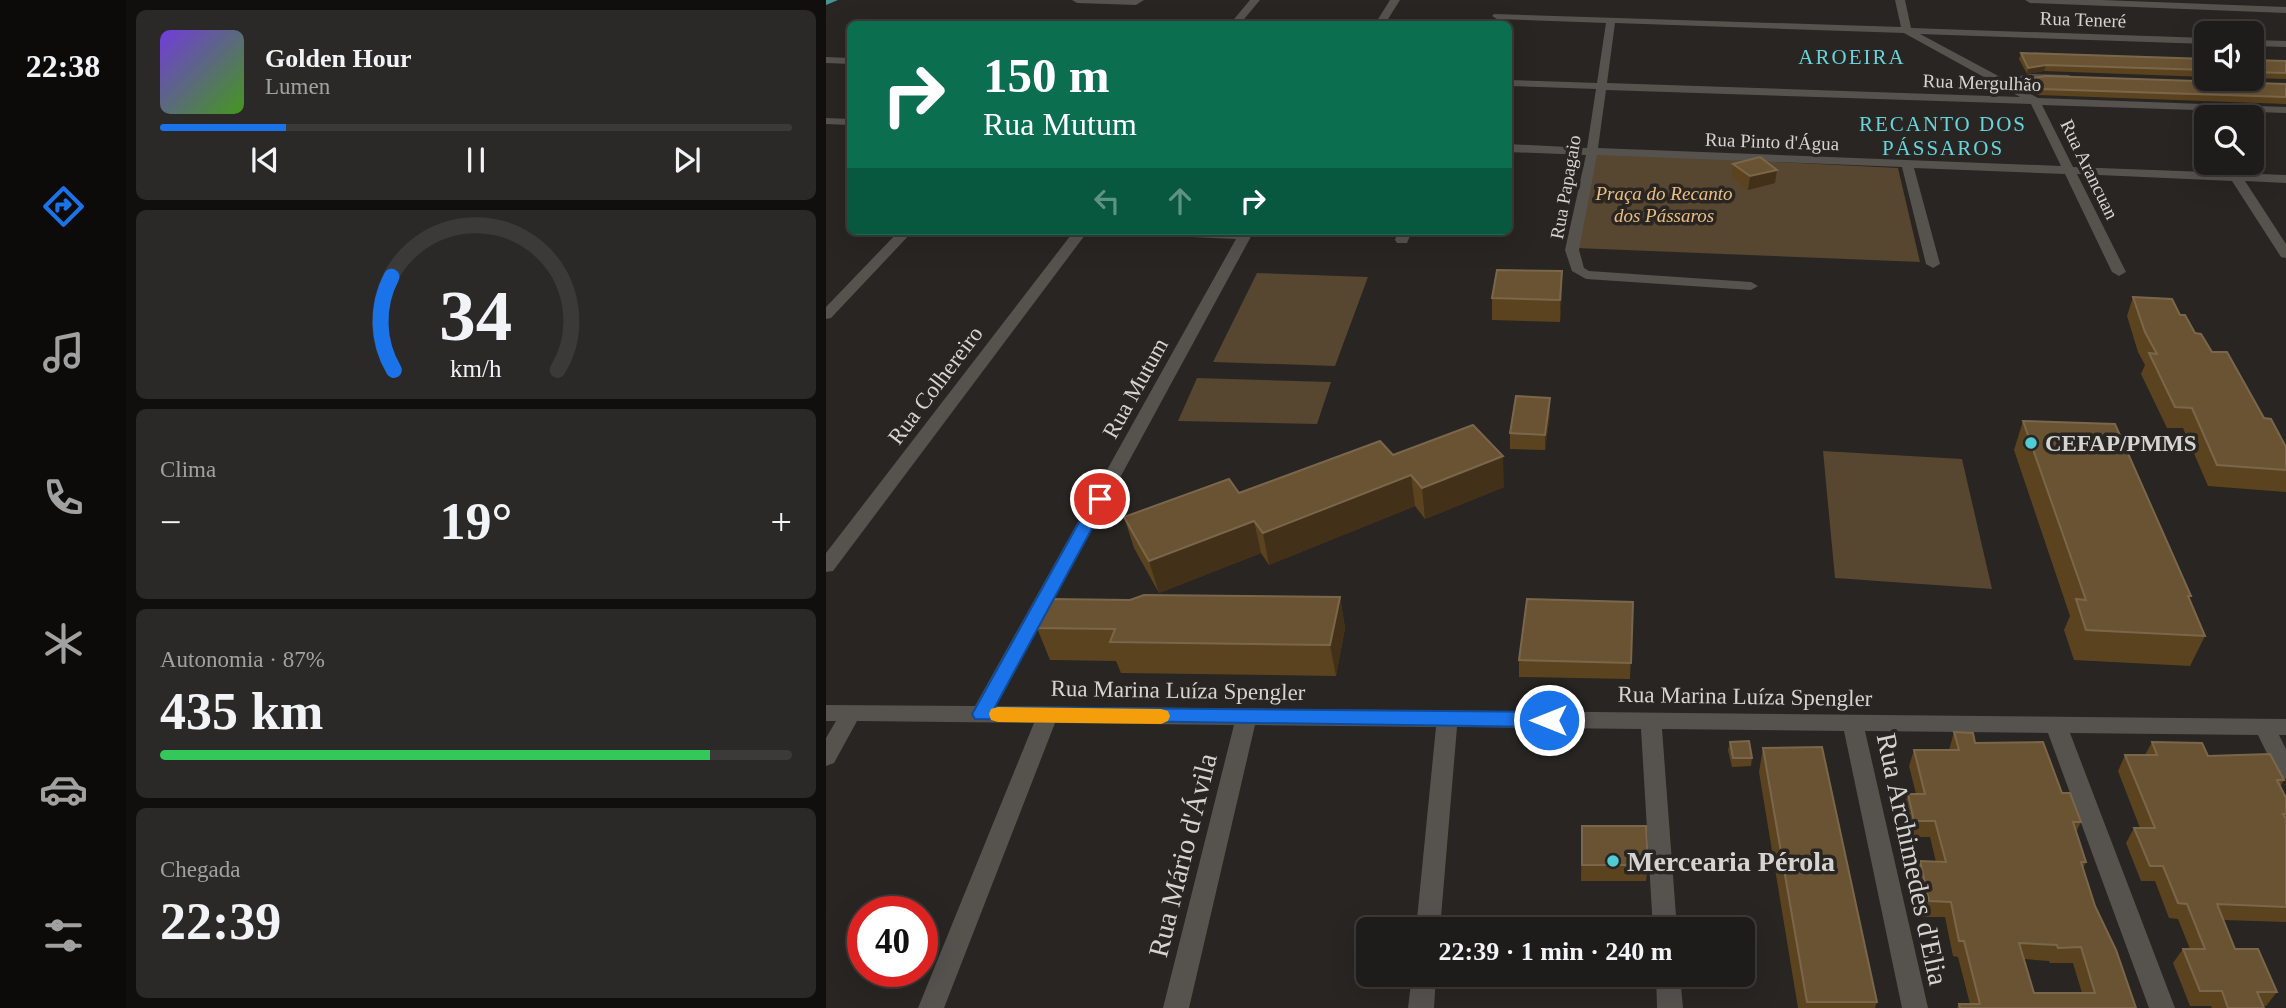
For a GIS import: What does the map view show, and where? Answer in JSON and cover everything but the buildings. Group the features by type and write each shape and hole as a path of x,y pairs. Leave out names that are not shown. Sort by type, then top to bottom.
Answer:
{"main road":[{"path":"826,2 833,0"}],"street":[{"path":"1077,0 1138,1"},
{"path":"1238,21 1255,0"},
{"path":"1382,21 1395,0"},
{"path":"1900,0 1908,30"},
{"path":"2030,0 2286,10"},
{"name":"Rua Teneré","path":"1497,16 2194,41"},
{"name":"Rua Papagaio","path":"1611,20 1592,152 1572,250 1574,266 1578,272 1586,275 1751,286"},
{"name":"Rua Arancuan","path":"1908,30 2035,101 2119,272"},
{"path":"2264,43 2286,44"},
{"path":"826,60 847,61"},
{"path":"2003,83 2030,77 2071,78"},
{"name":"Rua Mergulhão","path":"1512,83 2286,110"},
{"path":"826,121 847,122"},
{"name":"Rua Pinto d'Água","path":"1512,148 2286,179"},
{"path":"1907,164 1933,264"},
{"path":"2236,177 2286,254"},
{"path":"826,315 902,235"},
{"name":"Rua Colhereiro","path":"826,566 1078,235"},
{"name":"Rua Mutum","path":"981,714 1245,235"},
{"name":"Rua Marina Luíza Spengler","path":"826,713 2286,727"},
{"path":"826,757 851,713"},
{"path":"931,1008 1048,715"},
{"name":"Rua Mário d'Ávila","path":"1176,1008 1247,717"},
{"path":"1429,917 1447,719"},
{"path":"1651,721 1664,917"},
{"name":"Rua Archimedes d'Elia","path":"1853,723 1915,1008"},
{"path":"2056,725 2162,1008"},
{"path":"2264,727 2286,770"},
{"path":"1421,1008 1423,987"},
{"path":"1669,987 1670,1008"}],"green space":[{"name":"Praça do Recanto dos Pássaros","path":"1596,153 1898,168 1920,262 1576,248"},
{"path":"1257,273 1368,277 1335,366 1213,362"},
{"path":"1197,378 1331,382 1317,424 1178,421"},
{"path":"1823,451 1962,459 1992,589 1835,578"}],"slow traffic":[{"path":"998,714 1161,716"}],"place":[{"name":"CEFAP/PMMS","path":"2031,443"},
{"name":"Mercearia Pérola","path":"1613,861"}],"district":[{"name":"AROEIRA","path":"1852,57"},
{"name":"RECANTO DOS PÁSSAROS","path":"1943,136"}],"route":[{"path":"1100,499 981,714 1549,720"}]}
